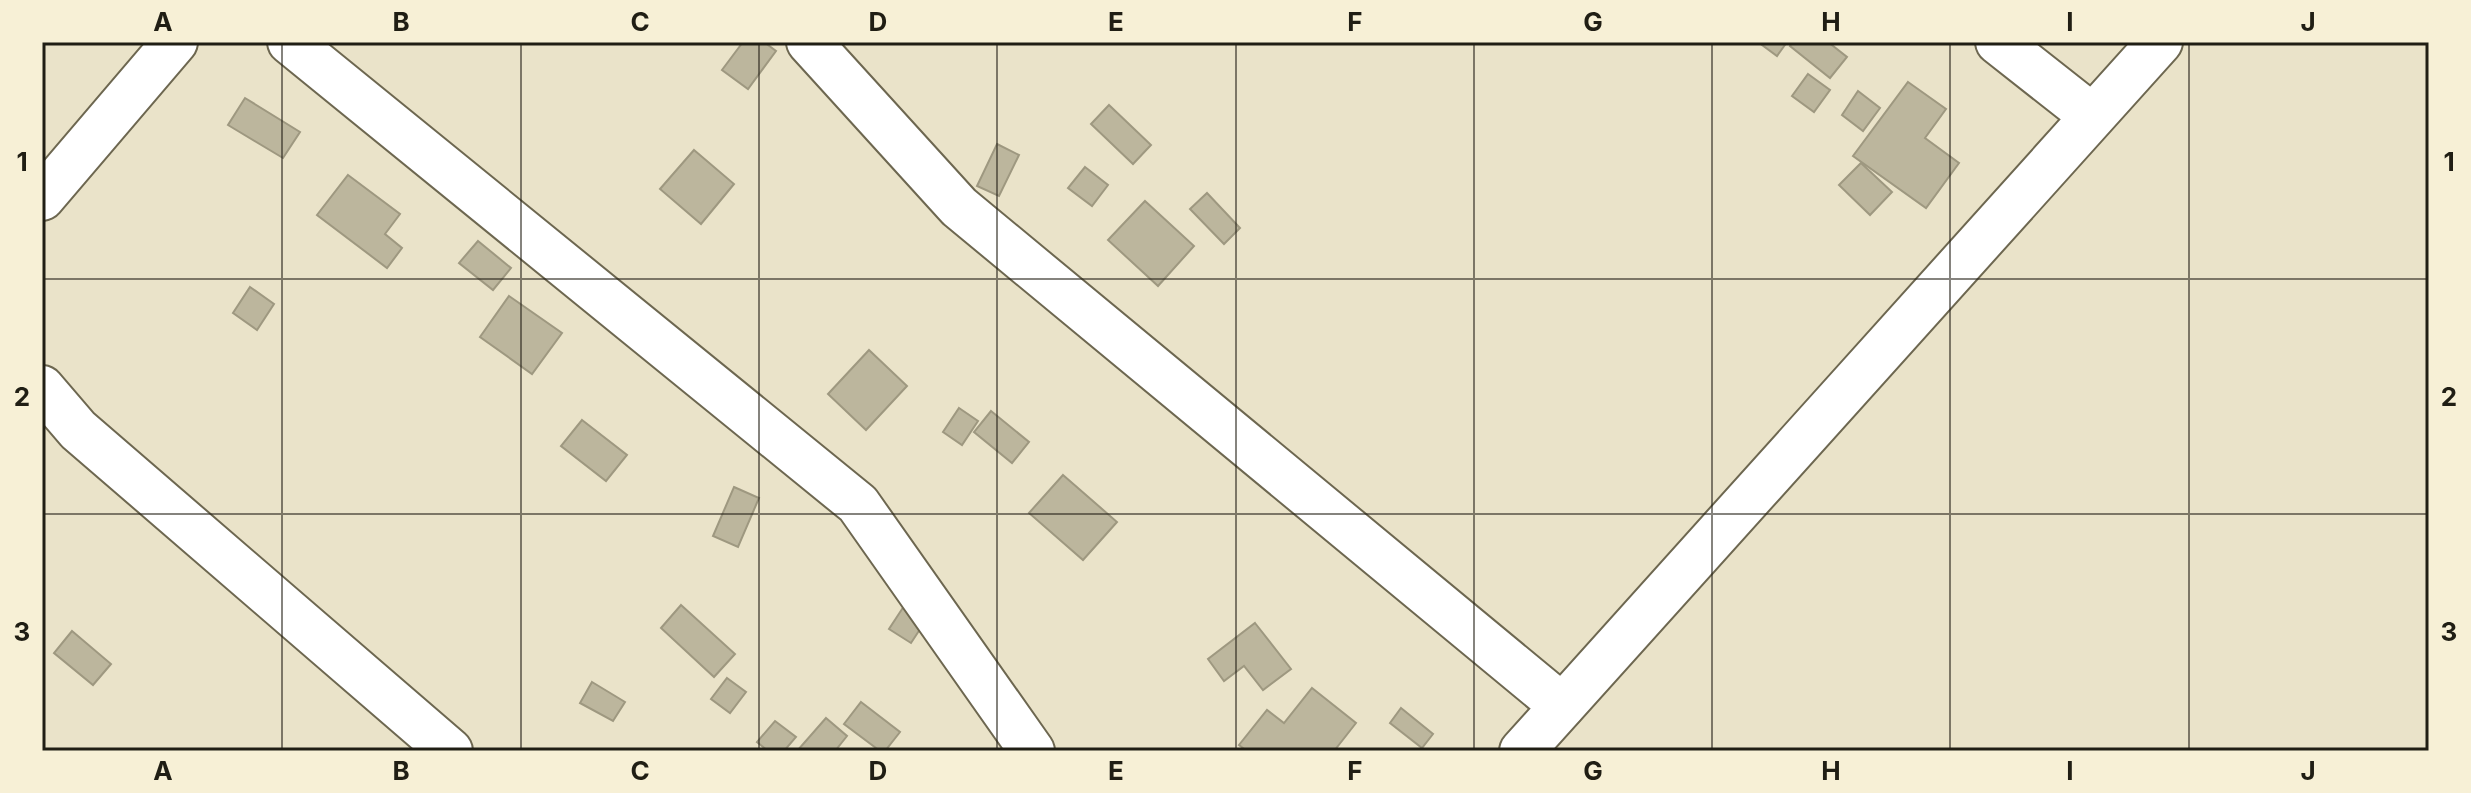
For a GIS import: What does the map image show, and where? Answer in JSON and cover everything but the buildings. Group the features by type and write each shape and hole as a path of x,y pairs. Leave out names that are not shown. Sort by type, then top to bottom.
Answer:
{"street":[{"path":"42,198 175,42"},
{"path":"290,42 858,504 1032,751"},
{"path":"809,42 959,207 1562,706"},
{"path":"1998,42 2092,116"},
{"path":"1522,751 2160,42"},
{"path":"42,388 78,430 445,750"}]}
